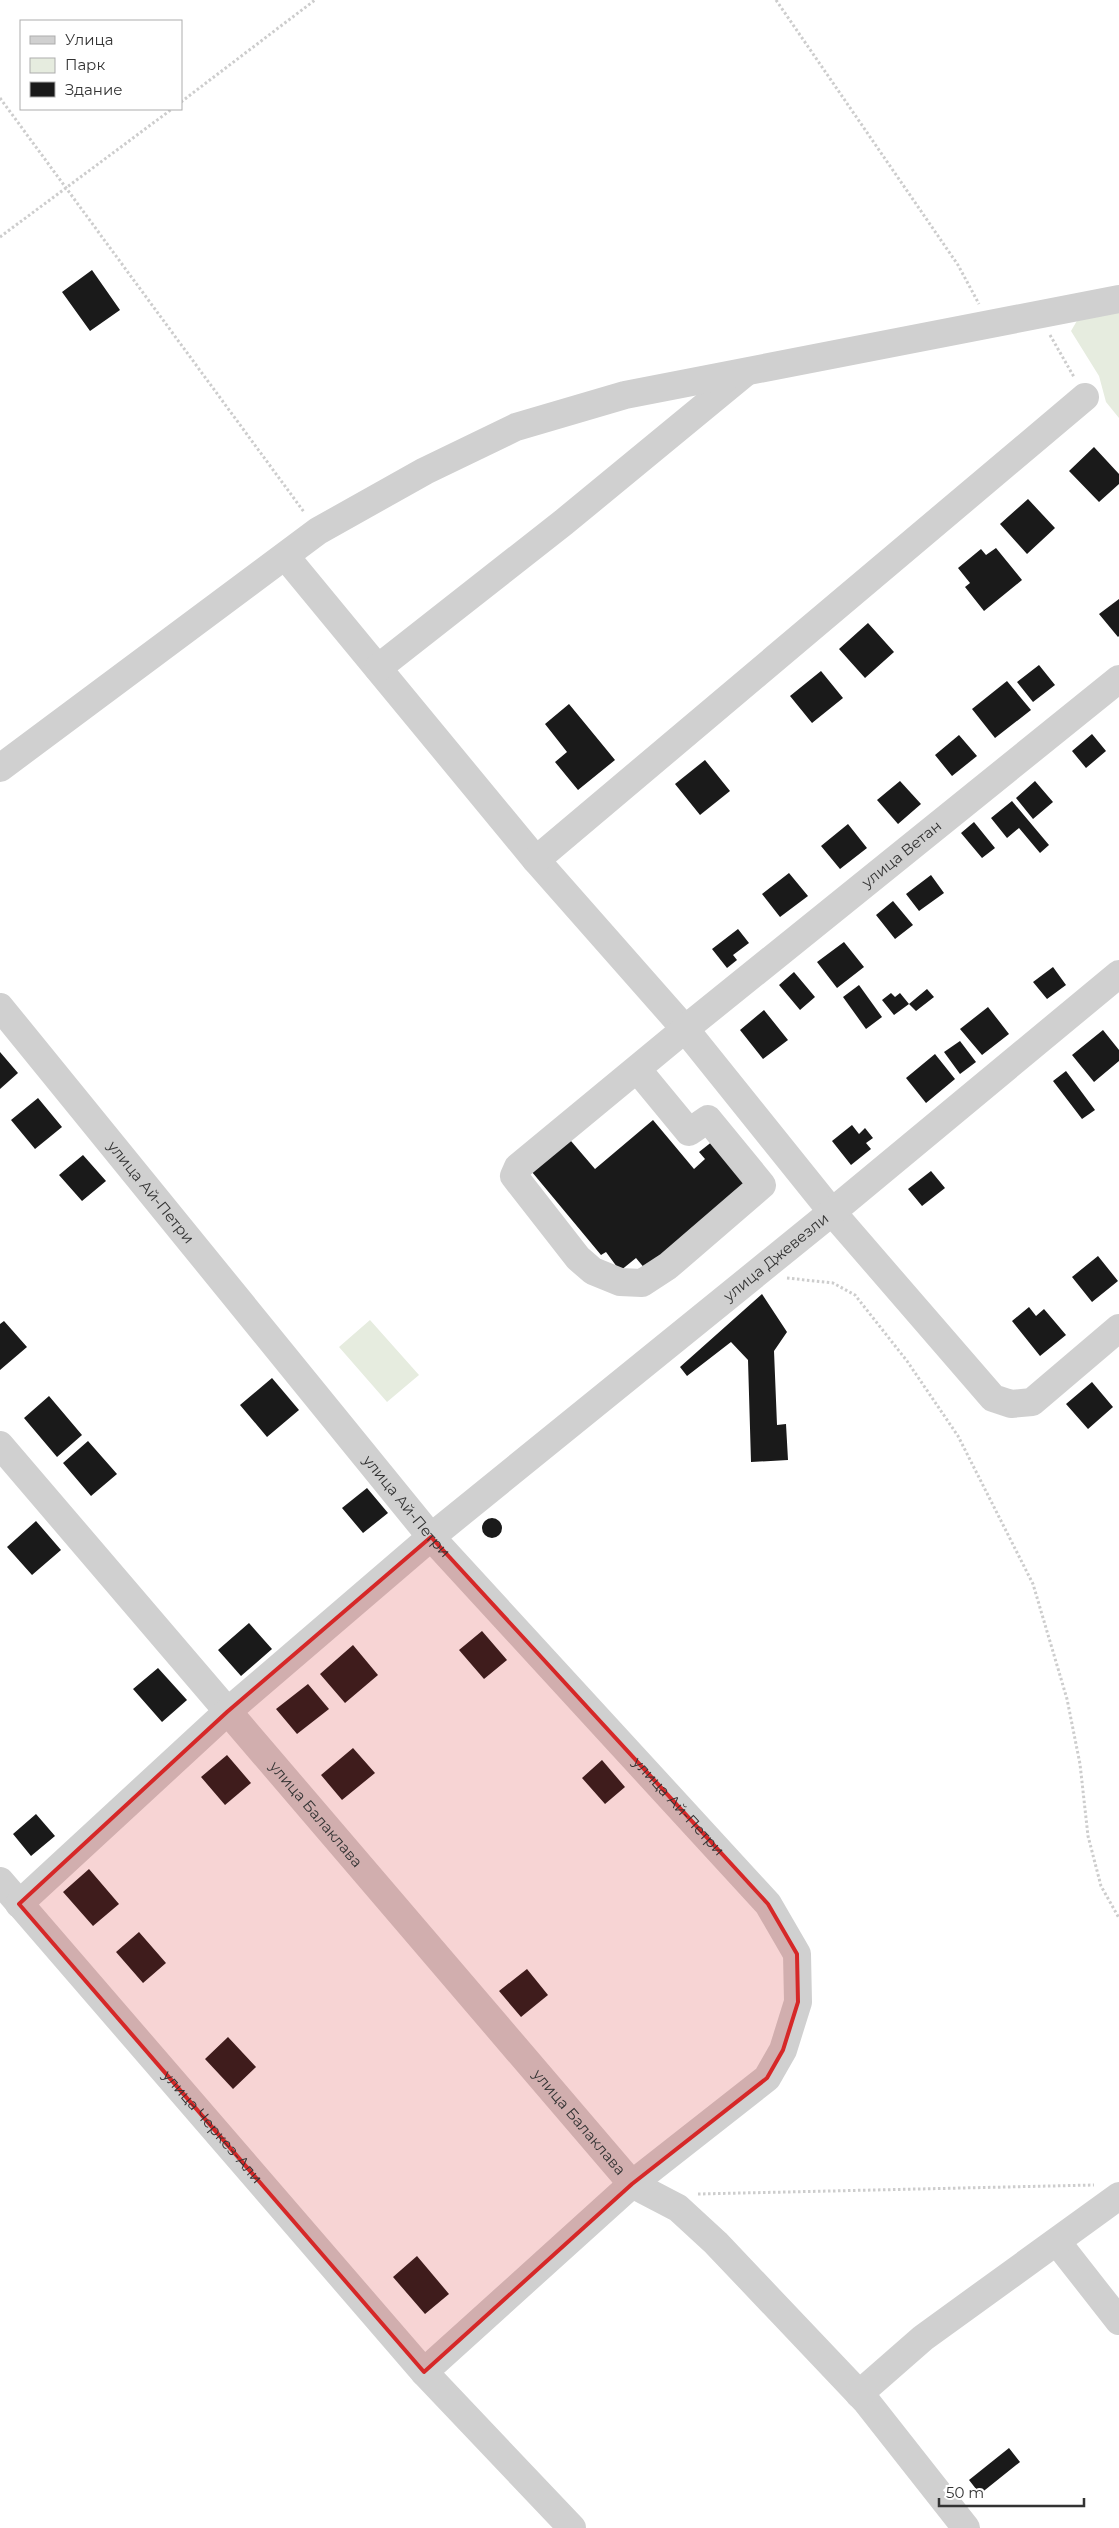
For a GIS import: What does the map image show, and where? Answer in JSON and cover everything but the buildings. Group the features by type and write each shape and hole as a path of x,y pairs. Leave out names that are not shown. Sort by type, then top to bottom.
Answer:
{"street":[{"path":"0,768 286,557 318,531 425,471 516,427 624,394 1119,299"},
{"path":"378,668 564,522 747,370"},
{"path":"536,860 1086,397"},
{"path":"286,557 536,860 685,1029 832,1212 993,1398 1011,1404 1032,1402 1119,1328"},
{"name":"улица Ветан","path":"637,1069 689,1132 708,1119 762,1184 668,1266 642,1283 620,1282 593,1271 578,1258 514,1176 518,1168 685,1029 1119,679"},
{"name":"улица Джевезли","path":"19,1904 227,1712 431,1537 754,1276 1119,974"},
{"name":"улица Ай-Петри","path":"0,1007 431,1537 768,1904 797,1954 798,2002 783,2050 766,2078 632,2184 424,2372"},
{"name":"улица Балаклава","path":"0,1445 632,2184"},
{"name":"улица Черкез-Али","path":"0,1881 424,2372 572,2528"},
{"path":"632,2184 678,2208 716,2243 859,2394 966,2528"},
{"path":"859,2394 924,2338 1057,2242 1108,2191"},
{"path":"1057,2242 1119,2321"}],"path":[{"path":"182,101 315,0"},
{"path":"776,0 958,265 990,324"},
{"path":"0,98 318,531"},
{"path":"0,237 66,190 171,110"},
{"path":"1038,314 1086,397"},
{"path":"754,1276 833,1283 855,1295 908,1361 958,1436 1033,1584 1067,1699 1080,1764 1088,1836 1101,1886 1119,1918"},
{"path":"694,2194 1108,2191"}],"highlighted area":[{"path":"431,1537 768,1904 797,1954 798,2002 783,2050 767,2078 632,2184 424,2372 19,1904 227,1712"}],"green space":[{"path":"1119,312 1119,418 1106,402 1099,376 1071,331 1078,319"},
{"path":"370,1320 419,1375 387,1402 339,1347"}]}
